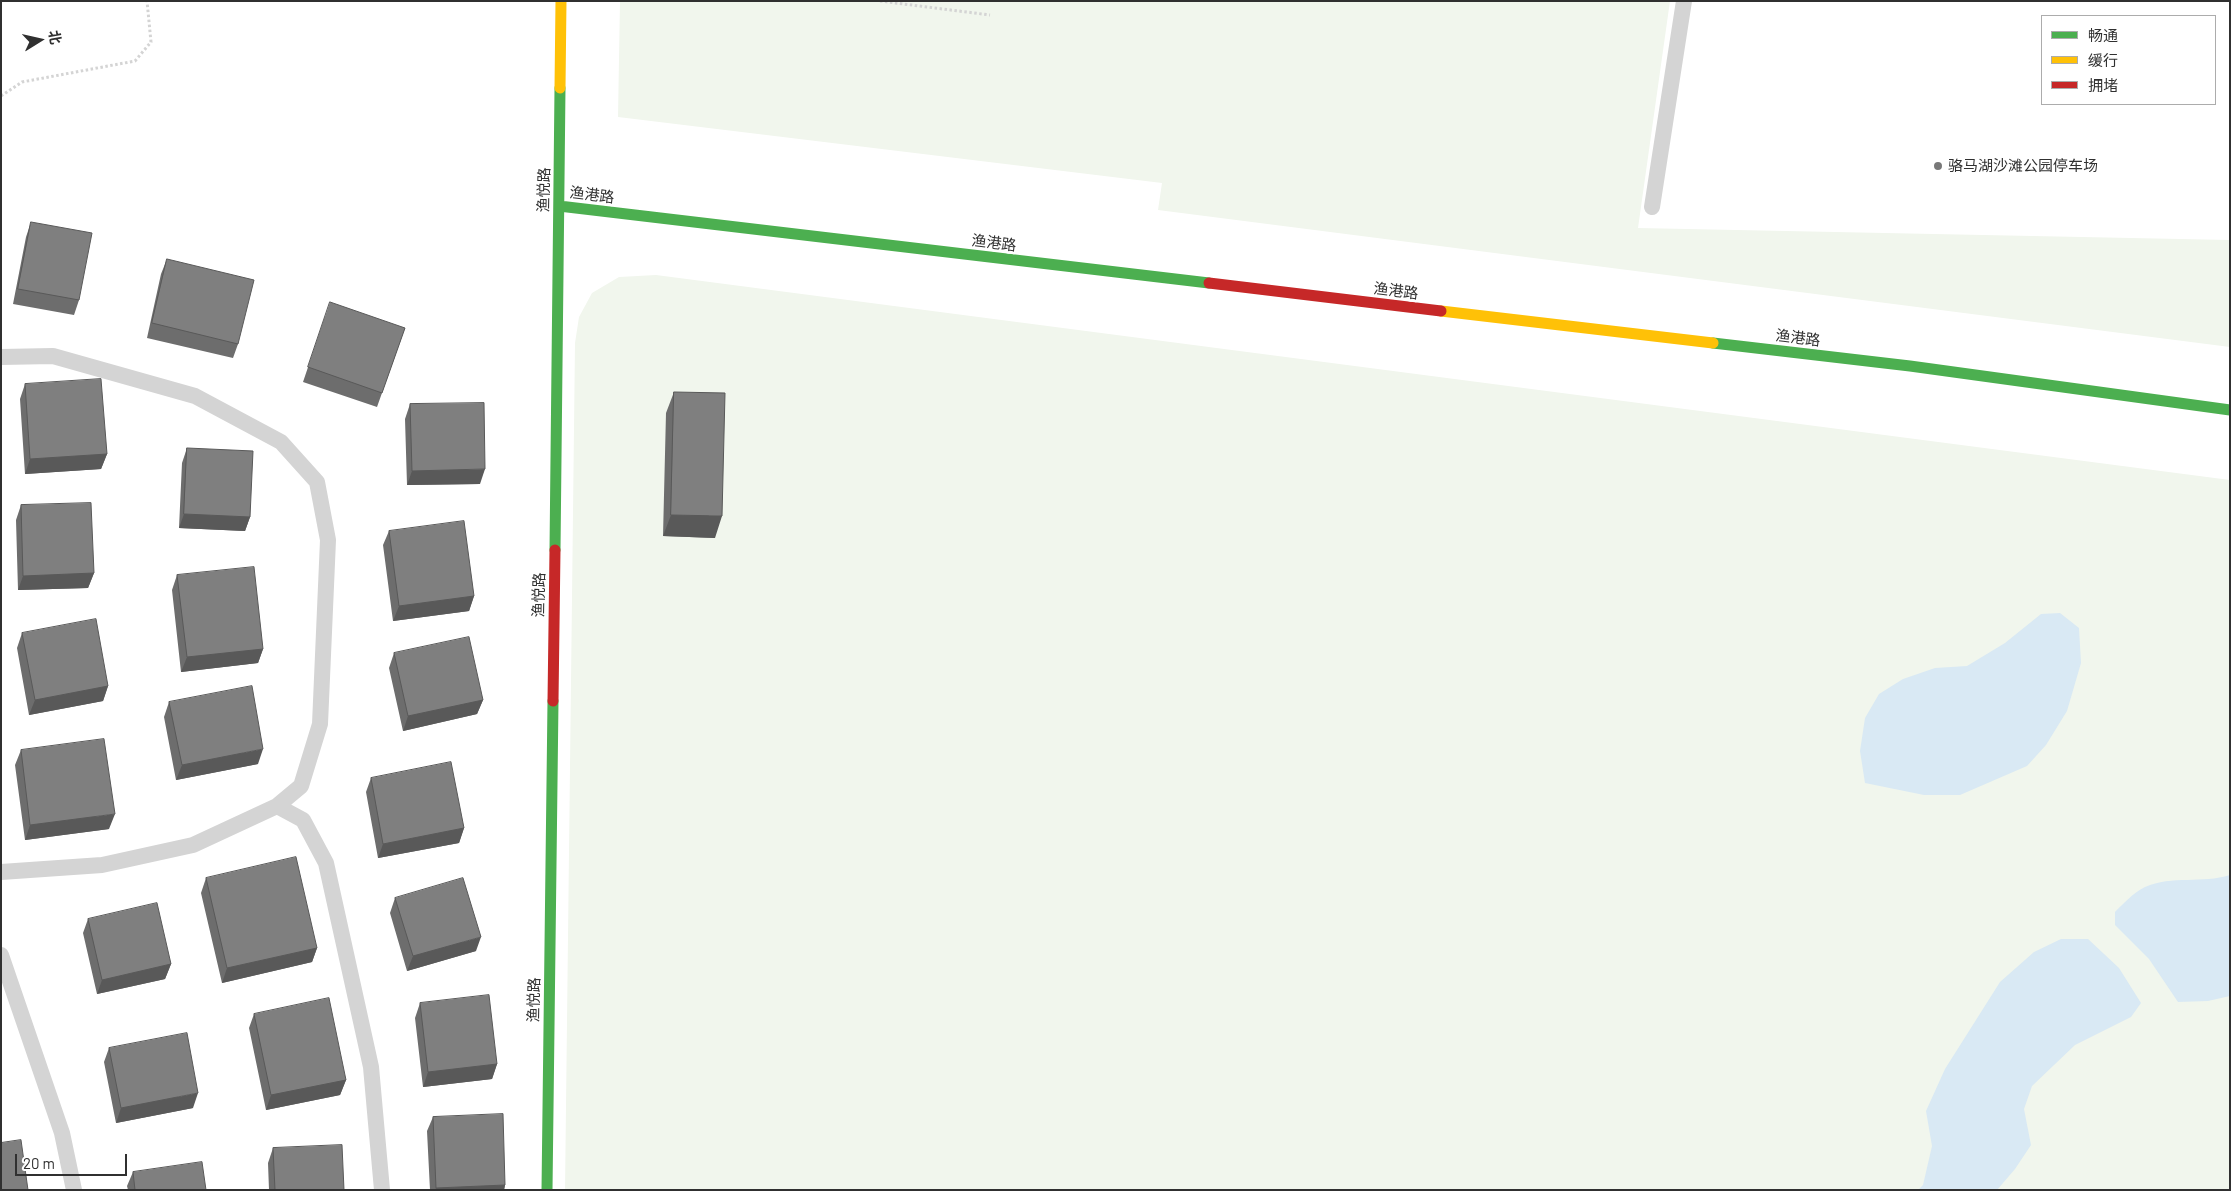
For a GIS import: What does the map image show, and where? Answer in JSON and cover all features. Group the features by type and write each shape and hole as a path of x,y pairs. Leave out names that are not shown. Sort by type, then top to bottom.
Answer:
{"street":[{"name":"渔悦路","path":"547,1190 561,1"},
{"name":"渔港路","path":"558,206 1910,366 2230,410"}],"lane":[{"path":"1652,207 1684,1"},
{"path":"1,358 53,356 195,396 281,442 317,482 328,540 320,724 301,786 277,806 193,845 102,865 1,872"},
{"path":"277,806 303,820 326,863 371,1067 382,1190"},
{"path":"1,955 62,1133 74,1190"}],"path":[{"path":"1,96 22,82 135,61 151,42 147,1"},
{"path":"880,1 990,15"}],"shaded area":[{"path":"620,1 1670,1 1638,228 2230,240 2230,347 1158,210 1162,183 618,117"},
{"path":"656,275 2230,480 2230,1190 565,1190 575,343 579,317 592,293 619,277"},
{"path":"2060,613 2079,628 2081,663 2067,711 2046,745 2027,766 1960,795 1924,795 1865,783 1860,751 1865,718 1879,694 1903,679 1935,668 1967,666 2005,643 2041,614"},
{"path":"2230,875 2230,996 2208,1001 2178,1002 2149,959 2115,925 2115,912 2137,892 2155,883 2219,878"},
{"path":"2061,939 2088,939 2119,968 2141,1003 2131,1017 2075,1045 2032,1086 2024,1109 2031,1145 2015,1169 1997,1190 1918,1190 1923,1185 1932,1146 1926,1111 1945,1069 2000,982 2034,952"}],"building":[{"path":"31,222 92,233 79,300 18,289"},
{"path":"167,259 254,280 238,344 152,323"},
{"path":"330,302 405,328 382,393 308,367"},
{"path":"101,379 107,454 30,459 25,384"},
{"path":"674,392 725,393 722,516 671,515"},
{"path":"484,403 485,469 412,471 410,404"},
{"path":"187,448 253,451 250,517 184,514"},
{"path":"91,503 94,573 23,576 21,505"},
{"path":"464,521 474,596 399,606 389,531"},
{"path":"254,567 263,649 187,657 177,575"},
{"path":"96,619 108,686 35,700 22,633"},
{"path":"469,637 483,700 408,716 394,653"},
{"path":"252,686 263,749 182,765 169,702"},
{"path":"104,739 115,814 30,825 21,750"},
{"path":"451,762 464,828 383,844 371,778"},
{"path":"296,857 317,948 227,968 206,878"},
{"path":"463,878 481,937 413,956 395,898"},
{"path":"157,903 171,964 102,980 88,919"},
{"path":"489,995 497,1064 428,1072 420,1003"},
{"path":"329,998 346,1080 271,1095 254,1014"},
{"path":"187,1033 198,1093 121,1108 109,1048"},
{"path":"503,1114 505,1185 436,1188 433,1117"},
{"path":"21,1140 28,1190 1,1190 1,1143"},
{"path":"342,1145 344,1190 275,1190 273,1148"},
{"path":"202,1162 206,1190 135,1190 133,1172"}],"traffic: fast":[{"path":"555,550 560,88"},
{"path":"559,206 1209,283"},
{"path":"1713,343 1910,366 2230,410"},
{"path":"547,1190 553,701"}],"traffic: slow":[{"path":"560,88 561,1"},
{"path":"1441,311 1713,343"}],"traffic: jam":[{"path":"1209,283 1441,311"},
{"path":"553,701 555,550"}],"place":[{"name":"骆马湖沙滩公园停车场","path":"1938,166"}]}
